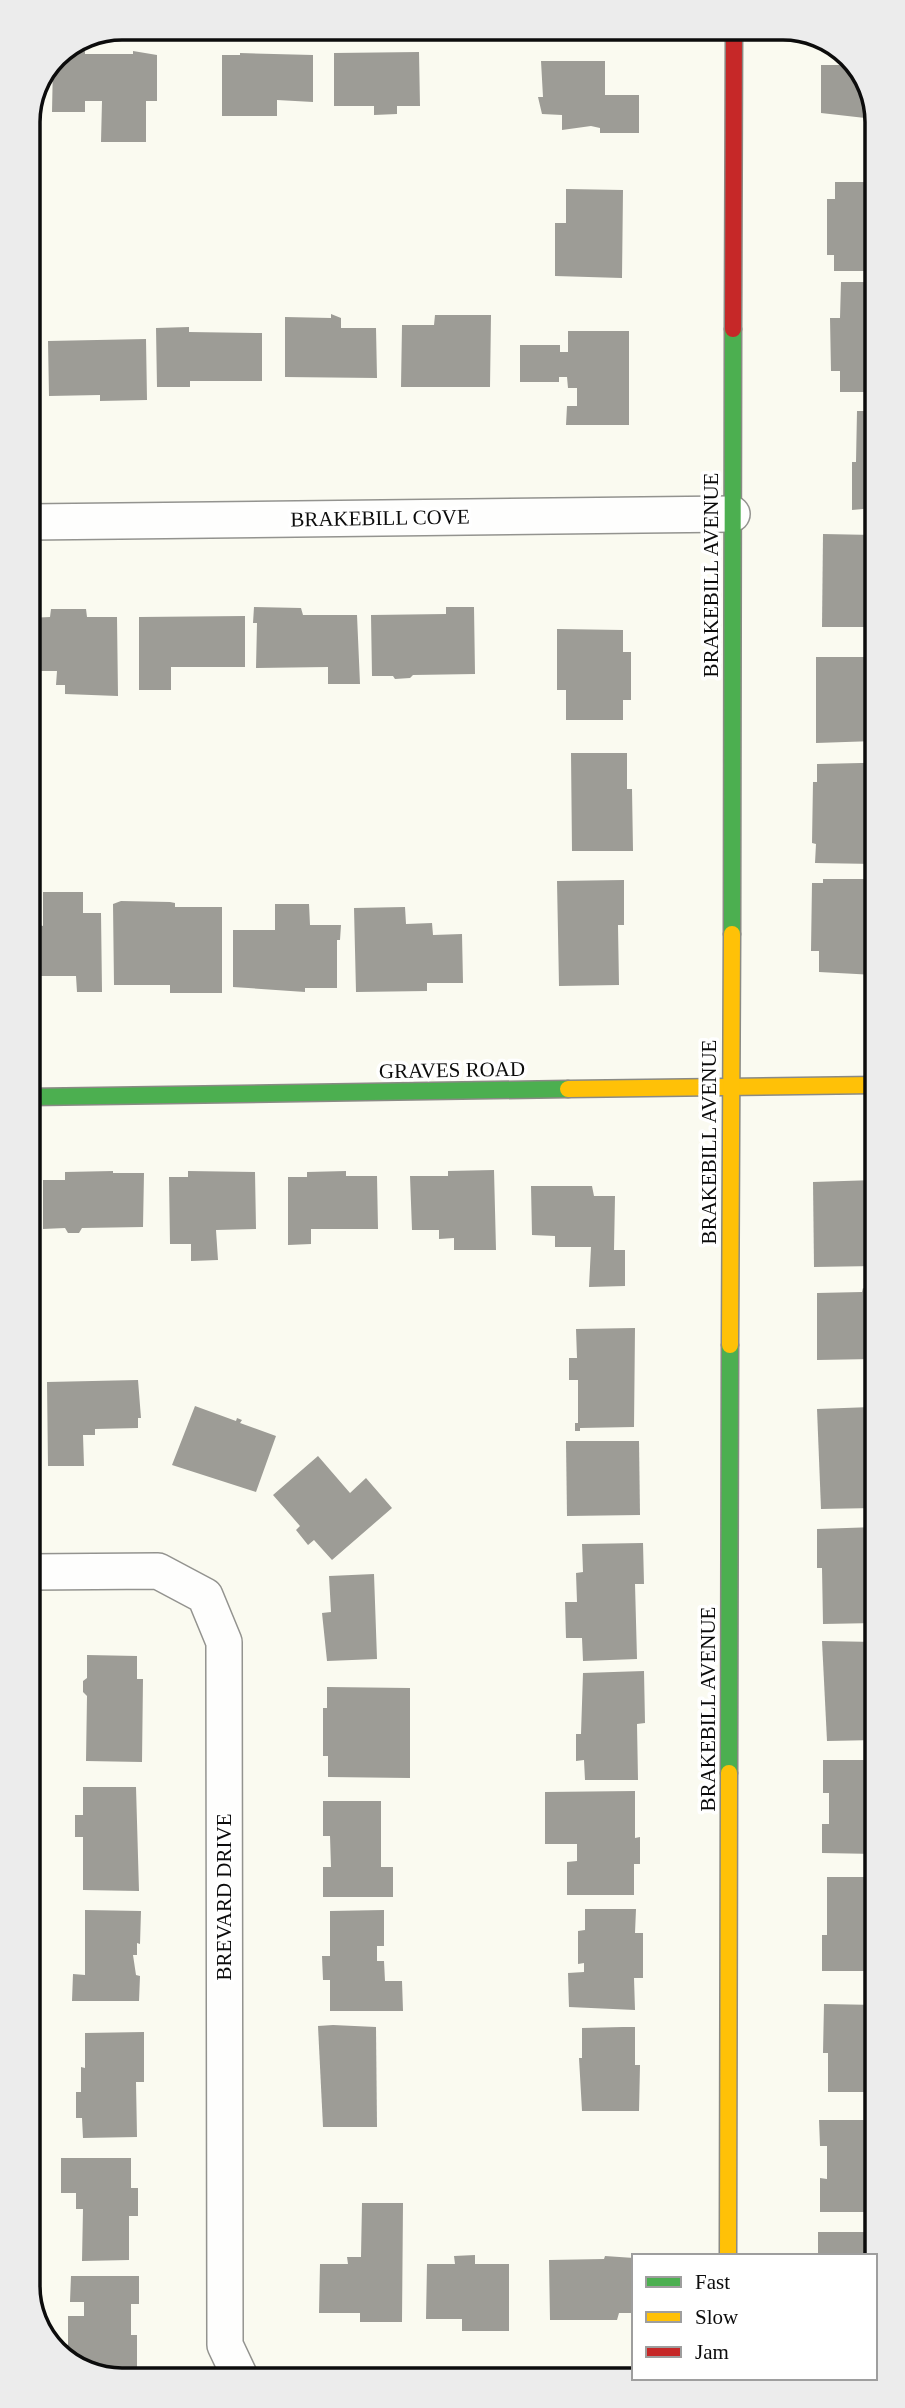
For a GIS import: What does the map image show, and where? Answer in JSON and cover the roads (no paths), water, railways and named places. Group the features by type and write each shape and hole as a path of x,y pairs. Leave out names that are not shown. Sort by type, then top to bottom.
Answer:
{"street":[{"name":"BRAKEBILL AVENUE","path":"728,2254 734,40"},
{"name":"BRAKEBILL COVE","path":"40,522 732,514"},
{"name":"GRAVES ROAD","path":"40,1097 865,1085"},
{"name":"BREVARD DRIVE","path":"40,1572 158,1571 205,1596 224,1642 225,2345 236,2368"}]}
